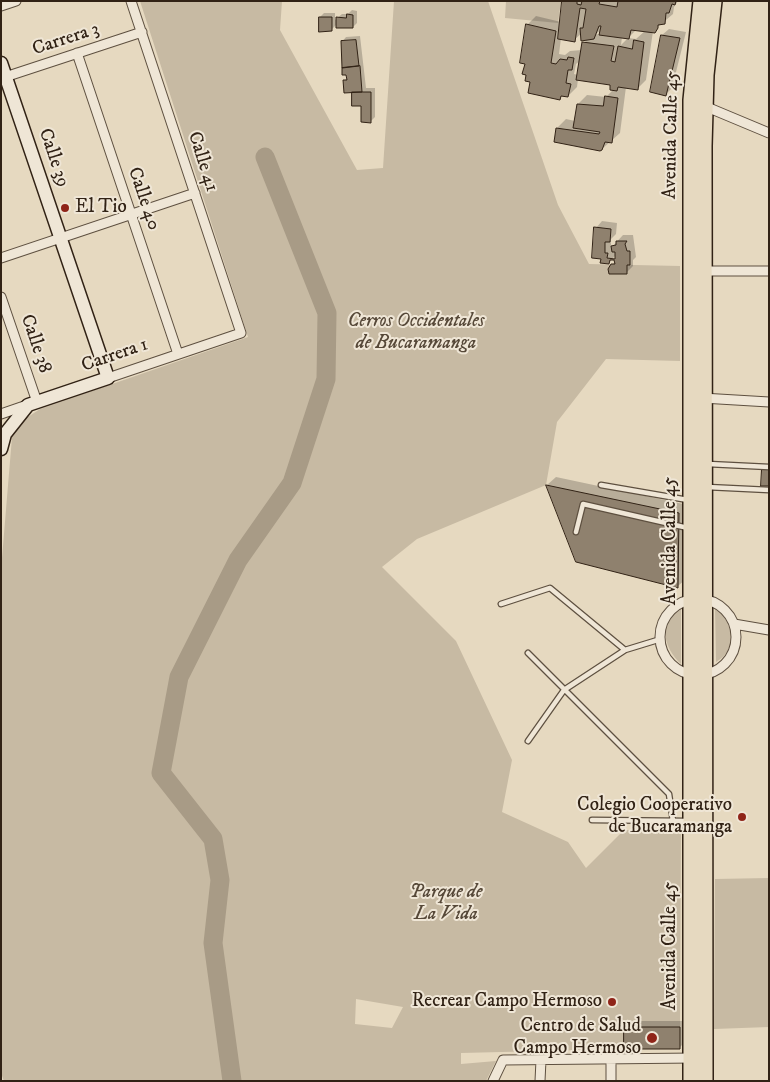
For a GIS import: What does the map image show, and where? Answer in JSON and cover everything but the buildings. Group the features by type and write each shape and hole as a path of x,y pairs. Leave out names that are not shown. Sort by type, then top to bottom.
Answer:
{"main road":[{"name":"Avenida Calle 45","path":"698,600 691,530 691,500 698,398 698,103 701,1"},
{"name":"Avenida Calle 45","path":"698,103 714,1"},
{"name":"Avenida Calle 45","path":"691,1081 698,1058 698,600 705,487 705,464 698,398"},
{"name":"Avenida Calle 45","path":"698,674 691,821 698,1058 705,1081"}],"street":[{"path":"1,6 16,1"},
{"name":"Calle 41","path":"131,1 241,333"},
{"name":"Carrera 3","path":"4,78 142,32"},
{"name":"Calle 40","path":"77,54 178,354"},
{"name":"Calle 39","path":"1,63 4,78 108,378"},
{"path":"698,103 769,133"},
{"path":"1,258 195,193"},
{"path":"698,271 769,271"},
{"name":"Calle 38","path":"1,296 32,404"},
{"name":"Carrera 1","path":"1,414 241,333"},
{"path":"698,398 769,402"},
{"path":"1,448 5,434 32,404"},
{"path":"698,600 722,607 734,624 736,642 733,652 721,667 698,674 675,666 668,659 661,639 661,630 669,614 683,602 698,600"},
{"path":"734,624 769,630"},
{"path":"493,1081 502,1060 698,1058"},
{"path":"611,1059 611,1081"},
{"path":"540,1060 540,1081"}],"lane":[{"path":"705,464 769,467"},
{"path":"601,485 691,500"},
{"path":"705,487 769,490"},
{"path":"576,532 583,504 691,530"},
{"path":"501,604 550,588 625,650"},
{"path":"528,741 564,690 625,650 661,639"},
{"path":"528,653 669,794 673,821"},
{"path":"592,820 691,821"}],"green space":[{"name":"Cerros Occidentales de Bucaramanga","path":"140,1 282,1 280,30 357,170 383,168 394,1 488,1 558,205 589,264 680,266 680,361 606,359 557,422 546,485 417,539 382,567 456,641 512,760 502,812 568,842 586,868 624,830 681,831 680,1027 624,1027 624,1049 461,1053 461,1064 496,1061 486,1081 4,1081 1,1073 1,570 12,437 22,421 40,409 248,337","holes":["356,999 403,1007 392,1028 355,1024"]},
{"path":"506,1 561,1 558,23 505,18"},
{"path":"681,608 681,664 667,643 666,628 674,614"},
{"path":"715,608 726,620 731,635 728,650 716,662"},
{"path":"769,878 769,1027 714,1029 715,879"}],"waterway":[{"path":"232,1081 213,943 220,880 213,839 161,773 179,677 238,560 292,483 326,379 327,313 265,157"}],"place":[{"name":"El Tio","path":"65,208"},
{"name":"Colegio Cooperativo de Bucaramanga","path":"742,817"},
{"name":"Recrear Campo Hermoso","path":"612,1002"},
{"name":"Centro de Salud Campo Hermoso","path":"652,1038"}],"park label":[{"name":"Parque de La Vida","path":"446,904"}]}
